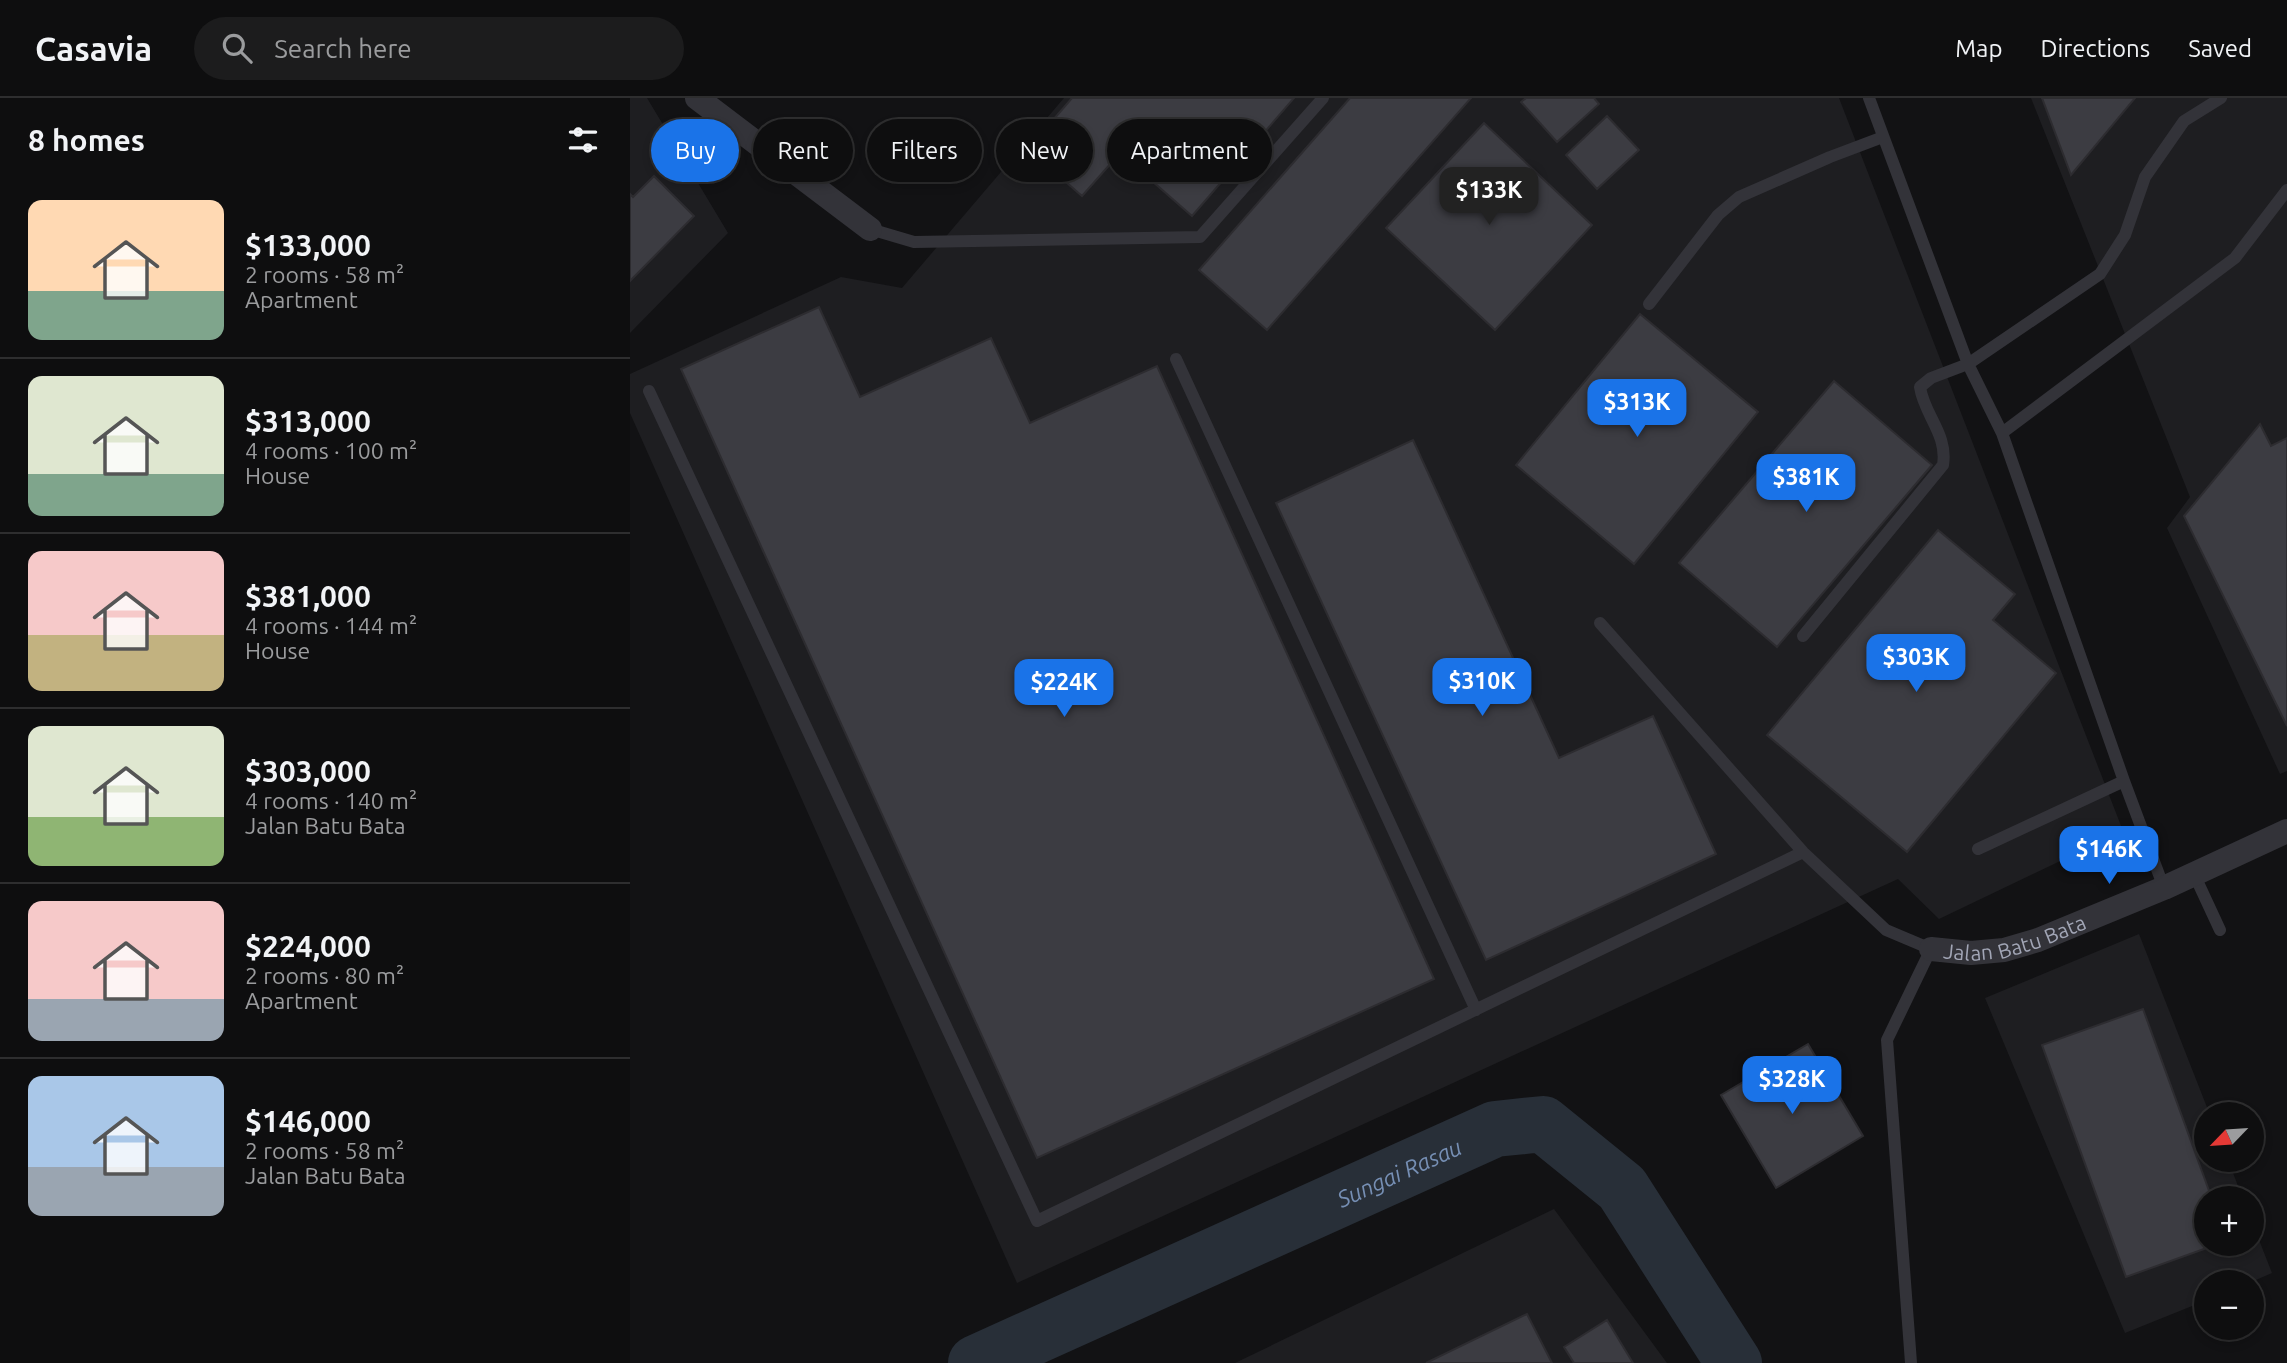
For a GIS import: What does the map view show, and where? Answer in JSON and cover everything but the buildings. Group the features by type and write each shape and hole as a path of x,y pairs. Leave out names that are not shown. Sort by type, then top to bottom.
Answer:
{"street":[{"path":"697,98 870,229"},
{"name":"Jalan Batu Bata","path":"1931,949 1971,953 2004,950 2038,940 2164,888 2287,831"}],"lane":[{"path":"870,229 914,242 1200,237 1323,98"},
{"path":"1869,98 1968,365 2002,433 2164,888"},
{"path":"1803,636 1943,465 1945,451 1942,436 1922,401 1920,387 1931,378 1968,365 2100,274 2125,235 2145,177 2185,121 2221,98"},
{"path":"1648,304 1718,215 1739,197 1830,157 1884,137"},
{"path":"2002,433 2235,258 2287,190"},
{"path":"1176,359 1476,1010"},
{"path":"649,391 1037,1221 1803,852"},
{"path":"1600,623 1803,852 1886,930 1931,949 1887,1040 1910,1363"},
{"path":"1978,849 2124,781"},
{"path":"2194,874 2220,930"}],"shaded area":[{"path":"630,98 647,98 660,119 651,119 651,182 697,182 728,233 630,333"},
{"path":"1064,98 1839,98 2123,831 1939,919 1898,879 1017,1283 630,413 630,374 841,277 902,288 996,178 996,182 1093,182 1093,119 1046,119"},
{"path":"2031,98 2287,98 2287,771 2280,774 2167,528 2190,497"},
{"path":"2139,934 2205,1102 2194,1102 2194,1172 2233,1172 2238,1186 2194,1186 2194,1256 2264,1256 2264,1253 2272,1273 2264,1276 2264,1270 2194,1270 2194,1305 2125,1333 1985,998"},
{"path":"1554,1209 1667,1363 1235,1363"}],"waterway":[{"name":"Sungai Rasau","path":"976,1363 1495,1129 1543,1124 1622,1188 1734,1363"}]}
